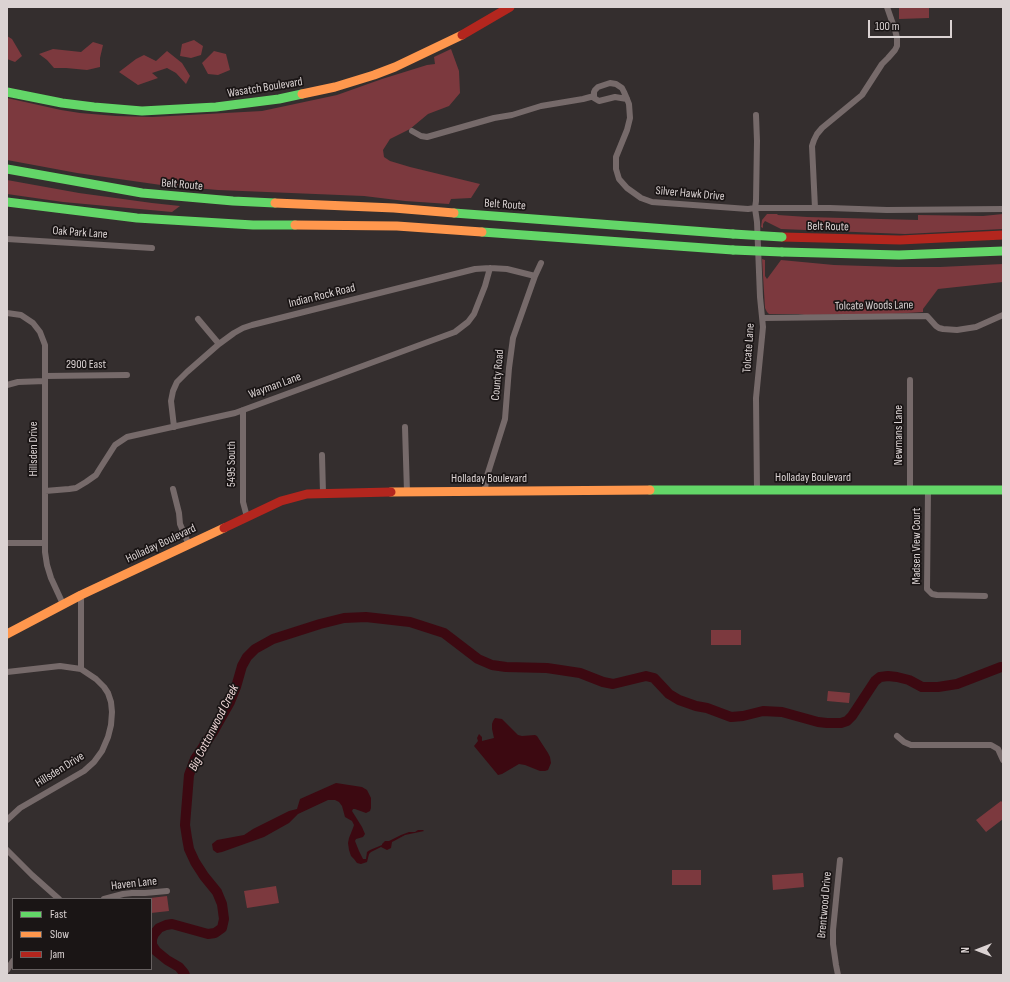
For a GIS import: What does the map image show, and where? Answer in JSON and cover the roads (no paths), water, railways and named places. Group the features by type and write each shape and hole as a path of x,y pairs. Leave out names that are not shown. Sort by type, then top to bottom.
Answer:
{"main road":[{"name":"Wasatch Boulevard","path":"7,92 62,103 137,110 216,107 279,99 335,86 374,75 395,67 456,39 510,7"},
{"name":"Belt Route","path":"7,170 142,193 233,201 394,208 733,234 782,237 900,240 1003,235"},
{"path":"7,202 137,218 253,224 397,226 733,250 899,255 1003,251"},
{"name":"Holladay Boulevard","path":"7,634 81,595 247,517 275,504 307,494 485,491 1003,490"}],"street":[{"path":"815,208 812,146 814,140 822,128 862,95 882,64 895,50 897,46 896,34 887,7"},
{"name":"Silver Hawk Drive","path":"594,96 594,91 598,87 614,83 618,84 622,88 627,100 630,108 629,122 617,153 616,165 617,174 623,184 631,192 646,201 657,203 748,209 755,208"},
{"path":"412,131 421,136 427,137 541,106 594,96 595,100 599,101 615,98 627,100"},
{"name":"Tolcate Lane","path":"756,115 757,141 755,208 757,222 760,297 763,318 763,337 756,398 757,490"},
{"path":"755,208 888,210 1003,209"},
{"name":"Oak Park Lane","path":"7,239 152,248"},
{"name":"County Road","path":"485,491 486,479 506,419 509,368 513,338 541,263"},
{"name":"Wayman Lane","path":"45,491 69,489 81,485 91,479 99,470 115,445 127,437 243,410 455,332 468,322 474,314 490,268"},
{"name":"Indian Rock Road","path":"174,427 171,401 173,391 180,378 219,344 238,330 252,325 475,269 507,269 535,276"},
{"name":"Hillsden Drive","path":"7,313 25,317 33,323 40,332 45,345 46,559 53,584 63,604"},
{"name":"Tolcate Woods Lane","path":"763,318 927,316 936,326 949,330 971,328 1003,315"},
{"path":"198,319 219,344"},
{"name":"2900 East","path":"7,385 45,378 127,375"},
{"name":"Newmans Lane","path":"910,380 910,491"},
{"name":"5495 South","path":"243,410 243,502 247,517"},
{"path":"405,427 408,492"},
{"path":"322,455 323,494"},
{"path":"173,489 180,524 189,545"},
{"name":"Madsen View Court","path":"928,490 927,590 932,594 937,595 985,596"},
{"path":"7,543 45,543"},
{"path":"81,595 81,669"},
{"name":"Hillsden Drive","path":"7,672 60,666 81,669 96,679 104,687 111,702 112,712 111,726 108,737 102,751 94,762 84,771 20,808 7,820"},
{"path":"897,736 904,742 911,745 991,745 998,749 1003,760"},
{"path":"7,850 58,898"},
{"name":"Brentwood Drive","path":"838,975 834,951 833,930 840,860"},
{"name":"Haven Lane","path":"108,898 132,893 145,894 167,892"}],"waterway":[{"name":"Big Cottonwood Creek","path":"185,975 179,967 156,951 152,945 154,934 159,928 172,924 208,934 215,933 222,928 224,919 222,904 217,892 204,876 189,849 185,825 189,775 195,759 213,732 230,702 242,666 247,657 255,649 273,639 344,618 366,617 410,622 444,633 478,659 492,665 506,667 547,668 580,673 603,682 613,684 646,676 654,678 669,694 679,700 731,717 743,716 763,711 782,712 827,723 841,723 847,721 852,716 875,681 880,677 897,677 909,680 922,687 938,687 957,684 1003,667"}]}
